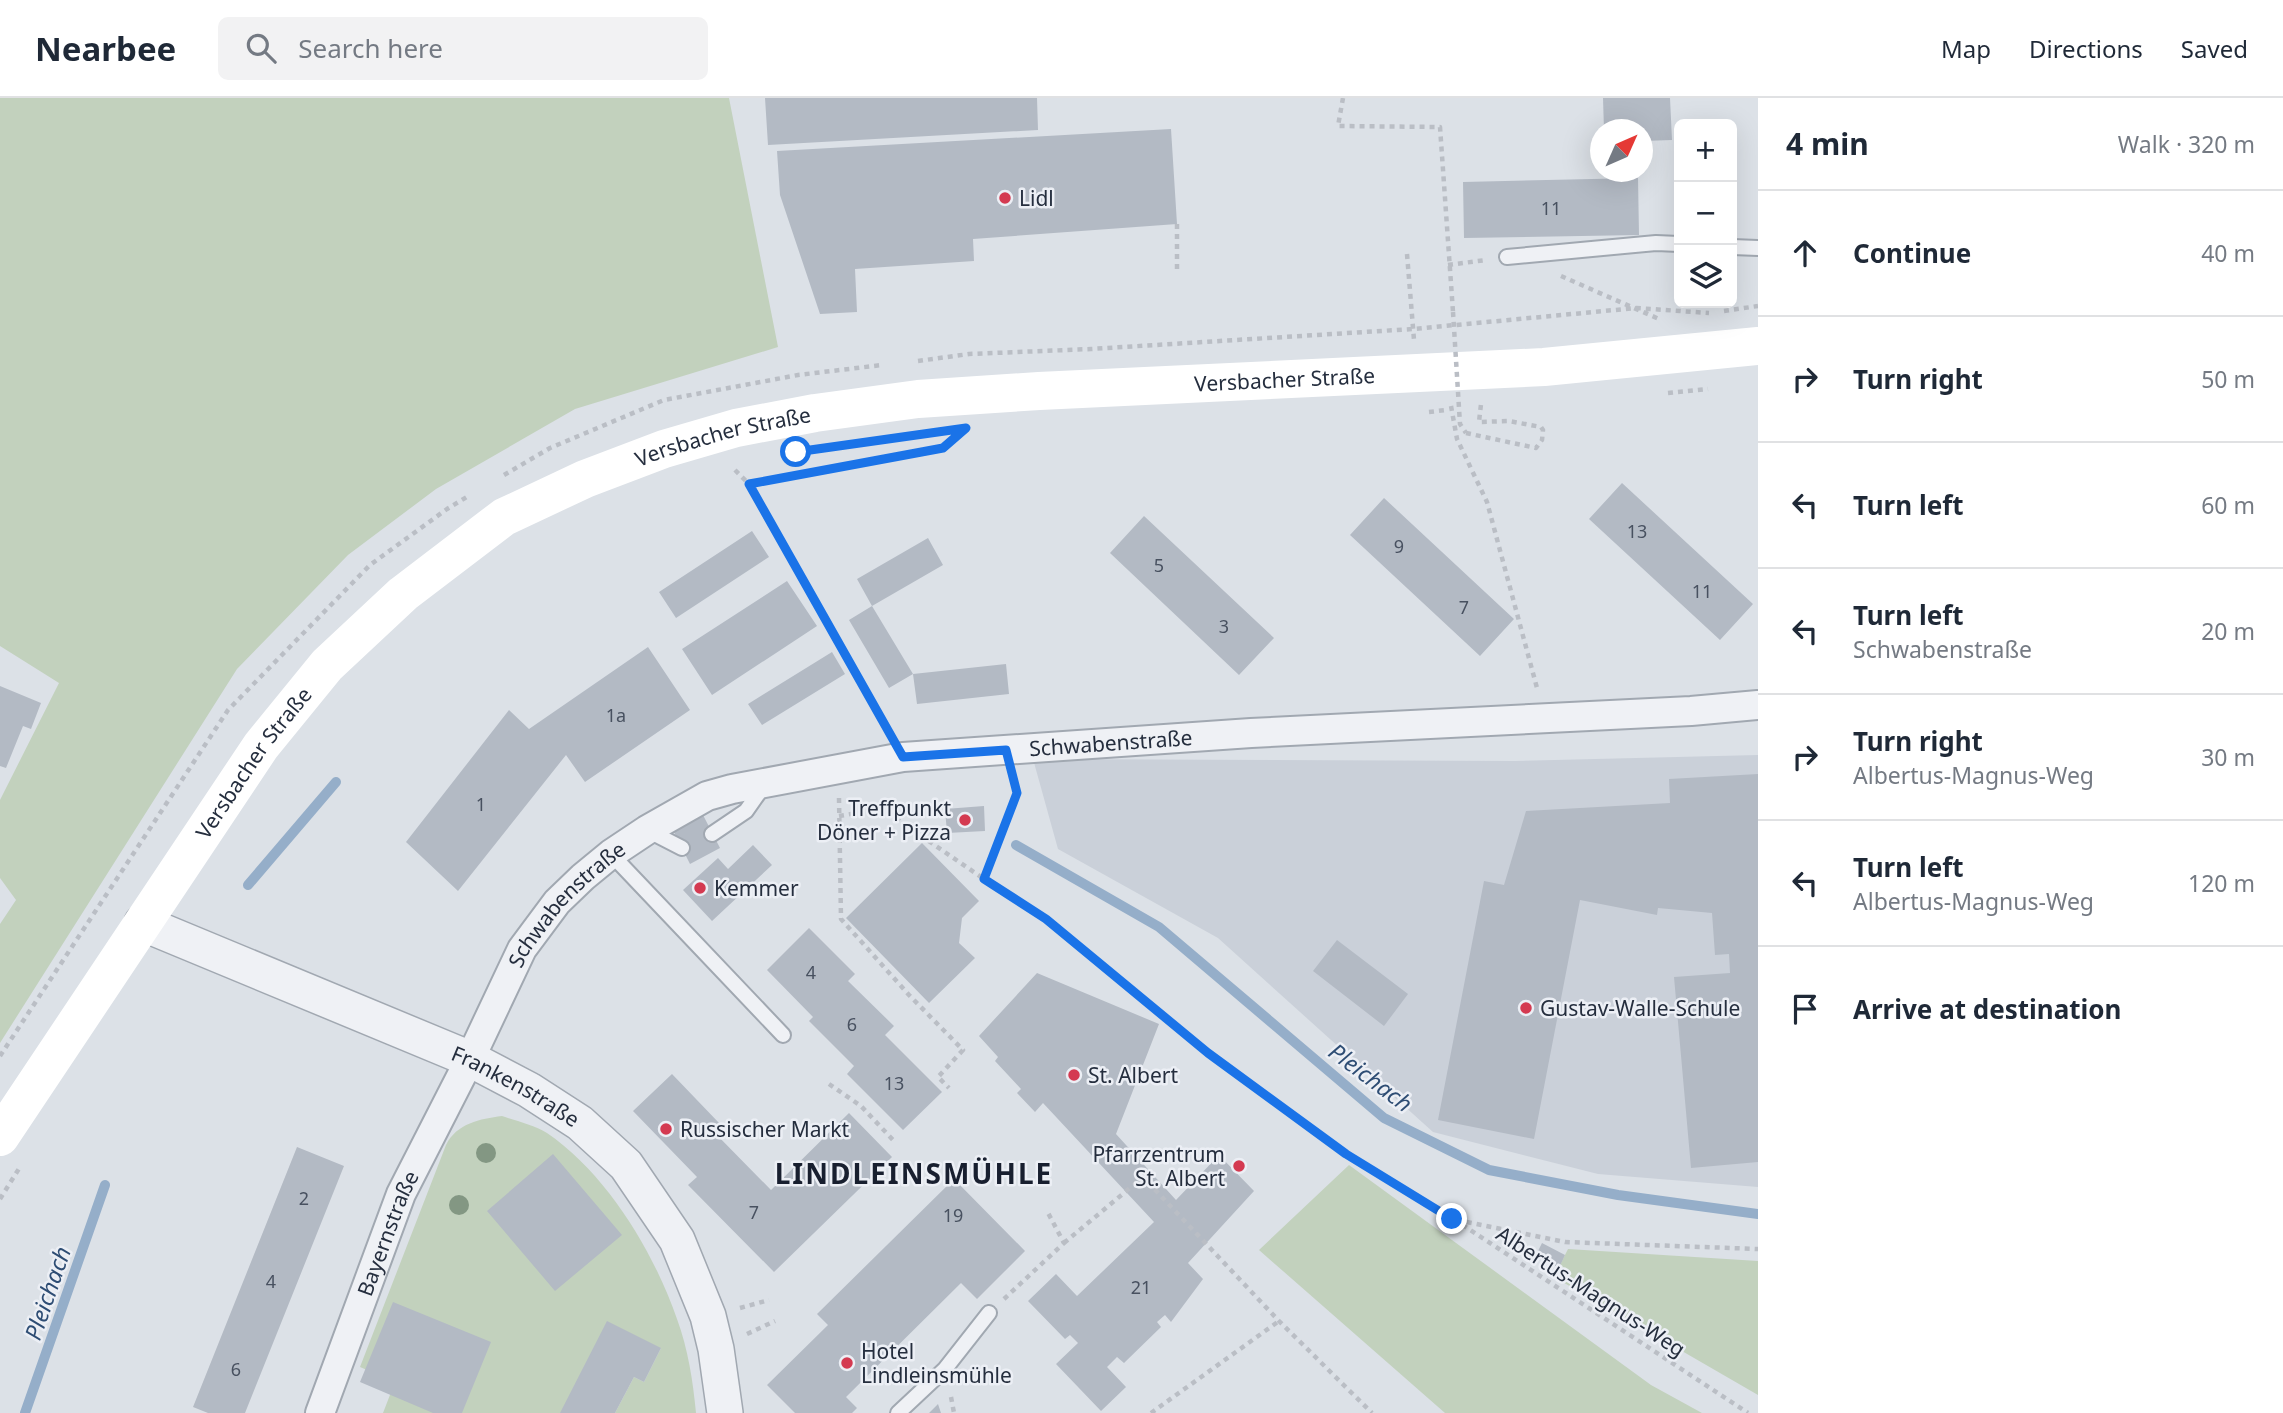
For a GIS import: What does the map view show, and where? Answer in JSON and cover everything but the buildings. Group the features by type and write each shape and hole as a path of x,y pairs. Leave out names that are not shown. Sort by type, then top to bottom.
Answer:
{"main road":[{"name":"Versbacher Straße","path":"11,1151 142,923 261,746 327,665 403,594 504,517 585,479 664,449 736,428 918,399 1544,367 1758,346"}],"street":[{"name":"Schwabenstraße","path":"470,1059 522,949 557,902 611,854 707,796 903,757 1251,733 1690,711 1758,705"},
{"name":"Frankenstraße","path":"142,923 470,1059 529,1090 580,1123 626,1166 677,1240 708,1316 716,1349 725,1413"},
{"name":"Bayernstraße","path":"320,1413 401,1194 470,1059"}],"lane":[{"path":"1507,257 1656,243 1674,244"},
{"path":"1737,247 1758,248"},
{"path":"712,834 746,811 766,783"},
{"path":"647,830 682,848"},
{"path":"611,854 783,1035"},
{"path":"898,1413 945,1369 989,1313"}],"path":[{"path":"1343,98 1338,126 1440,127 1461,424 1466,433 1536,448 1542,440 1541,427 1509,421"},
{"path":"1177,224 1177,270"},
{"path":"1407,254 1417,372"},
{"path":"1448,265 1507,257"},
{"path":"1555,273 1636,308"},
{"path":"917,361 969,354 1413,329 1636,308 1707,313 1758,306"},
{"path":"493,482 550,448 664,400 799,375 890,364"},
{"path":"1662,394 1717,388"},
{"path":"1460,402 1450,402 1457,439 1487,502 1545,718"},
{"path":"1471,402 1481,402"},
{"path":"1429,412 1452,409"},
{"path":"749,484 943,448 966,428 953,430"},
{"path":"735,470 749,484 903,757"},
{"path":"0,1056 228,710 370,565 447,509 481,489"},
{"path":"984,879 1017,793 1006,750"},
{"path":"839,770 841,919 963,1050 938,1077 948,1088"},
{"name":"Albertus-Magnus-Weg","path":"839,816 882,809 1046,919 1208,1053 1346,1154 1452,1219 1748,1413"},
{"path":"829,1084 861,1106 894,1141"},
{"path":"0,1199 11,1151"},
{"path":"989,1313 1064,1243 1143,1177 1279,1321 1372,1413"},
{"path":"1047,1211 1064,1243"},
{"path":"1452,1219 1565,1242 1758,1249"},
{"path":"1151,1413 1279,1321"}],"shaded area":[{"name":"Gustav-Walle-Schule","path":"1758,755 1758,1187 1598,1174 1433,1132 1218,938 1058,849 1033,759 1515,761"}],"green space":[{"path":"0,98 729,98 778,347 575,409 436,489 348,555 237,669 0,1043 0,924 16,900 0,878 0,800 59,683 0,646"},
{"path":"502,1116 542,1130 569,1150 608,1192 625,1216 655,1267 677,1319 690,1365 696,1413 615,1413 634,1377 644,1382 661,1348 560,1413 383,1413 395,1382 360,1367 446,1145 463,1127"},
{"path":"1349,1165 1651,1385 1702,1413 1445,1413 1259,1250"},
{"path":"1568,1249 1758,1261 1758,1395 1554,1277"}],"waterway":[{"name":"Pleichach","path":"248,885 336,782"},
{"name":"Pleichach","path":"1016,845 1159,927 1384,1118 1489,1170 1618,1195 1758,1214"},
{"name":"Pleichach","path":"25,1413 105,1185"}],"place":[{"name":"Lidl","path":"1005,198"},
{"name":"Treffpunkt Döner + Pizza","path":"965,820"},
{"name":"Kemmer","path":"700,888"},
{"name":"Gustav-Walle-Schule","path":"1526,1008"},
{"name":"St. Albert","path":"1074,1075"},
{"name":"Russischer Markt","path":"666,1129"},
{"name":"Pfarrzentrum St. Albert","path":"1239,1166"},
{"name":"Hotel Lindleinsmühle","path":"847,1363"}],"district":[{"name":"LINDLEINSMÜHLE","path":"914,1173"}],"route":[{"path":"796,452 966,428 943,448 749,484 903,757 1006,750 1017,793 984,879 1046,919 1208,1053 1346,1154 1452,1219"}]}
